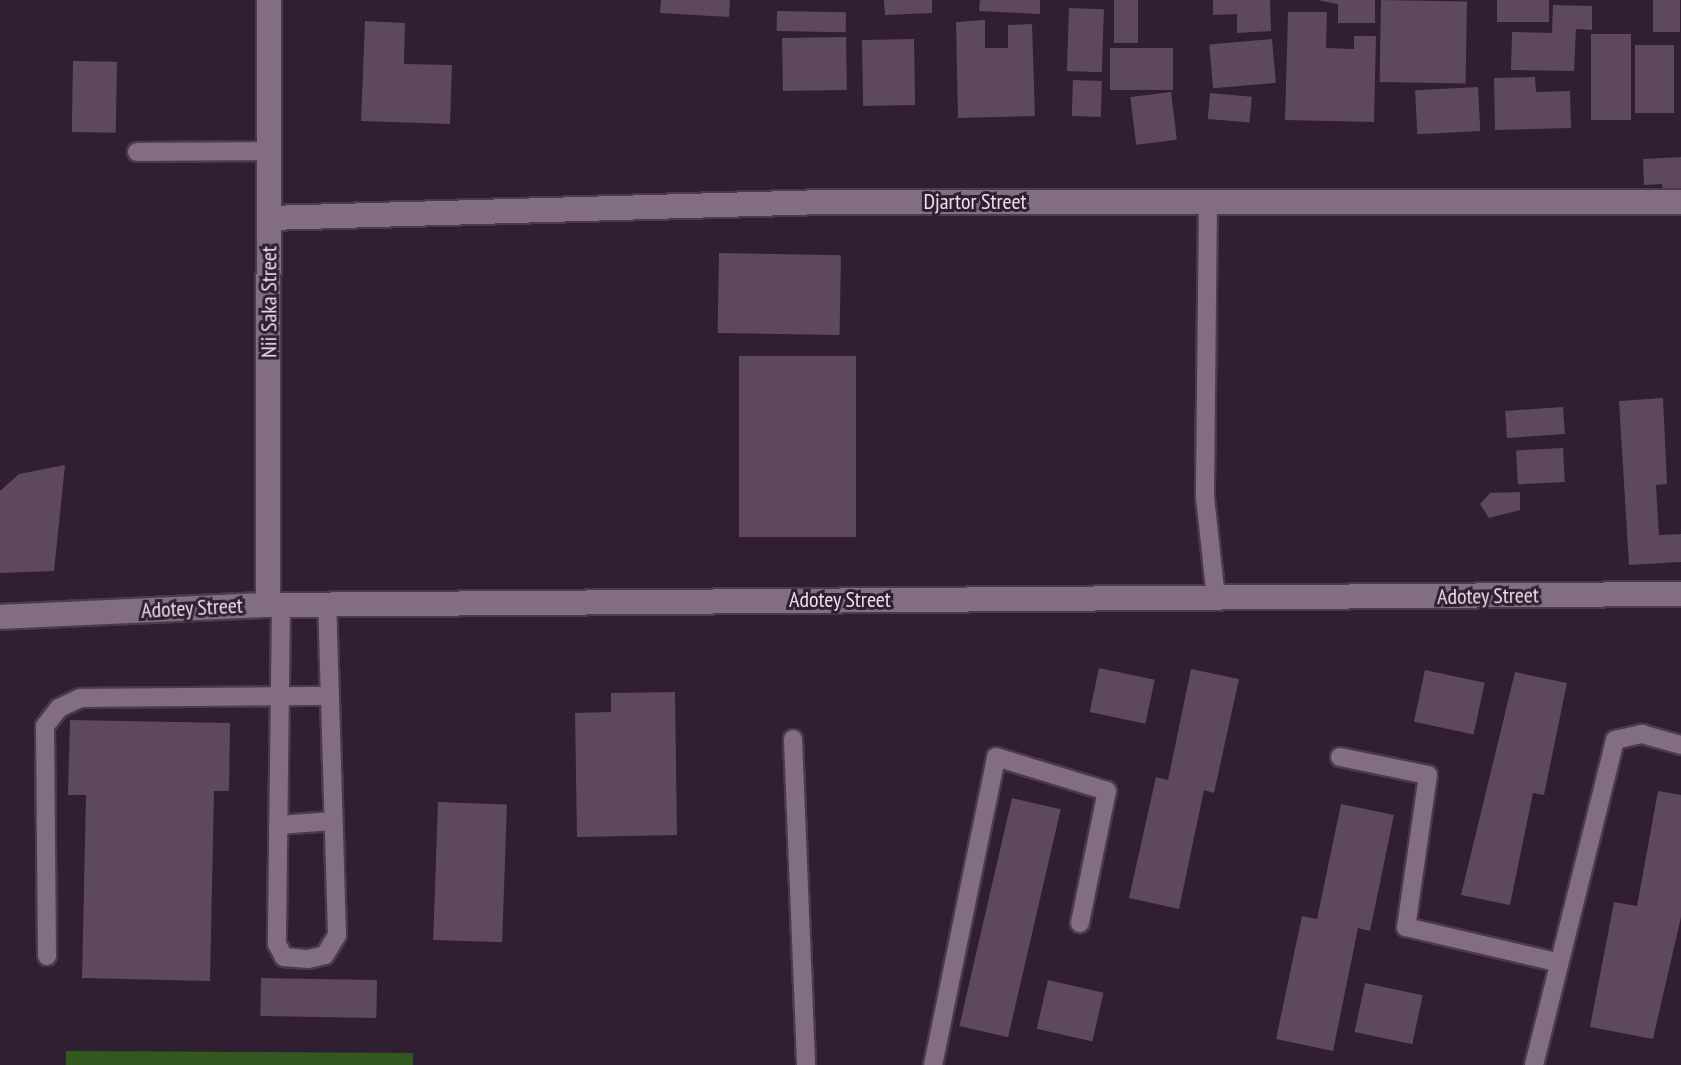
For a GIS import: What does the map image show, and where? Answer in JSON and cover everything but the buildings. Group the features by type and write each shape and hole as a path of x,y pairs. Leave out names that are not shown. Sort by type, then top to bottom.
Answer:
{"street":[{"name":"Nii Saka Street","path":"269,0 274,605"},
{"name":"Djartor Street","path":"269,218 823,202 1681,202"},
{"name":"Adotey Street","path":"0,617 327,604 1681,594"}],"lane":[{"path":"137,152 270,151"},
{"path":"1208,203 1205,497 1216,599"},
{"path":"274,605 280,698 277,944 284,957 308,959 325,955 337,935 327,604"},
{"path":"47,956 45,726 59,708 80,698 330,696"},
{"path":"1534,1065 1556,962 1615,740 1642,734 1681,745"},
{"path":"793,739 806,1065"},
{"path":"933,1065 996,757 1107,791 1080,923"},
{"path":"1340,757 1428,775 1406,927 1556,962"},
{"path":"278,825 333,821"}],"green space":[{"path":"66,1051 413,1053 413,1065 66,1065"}]}
